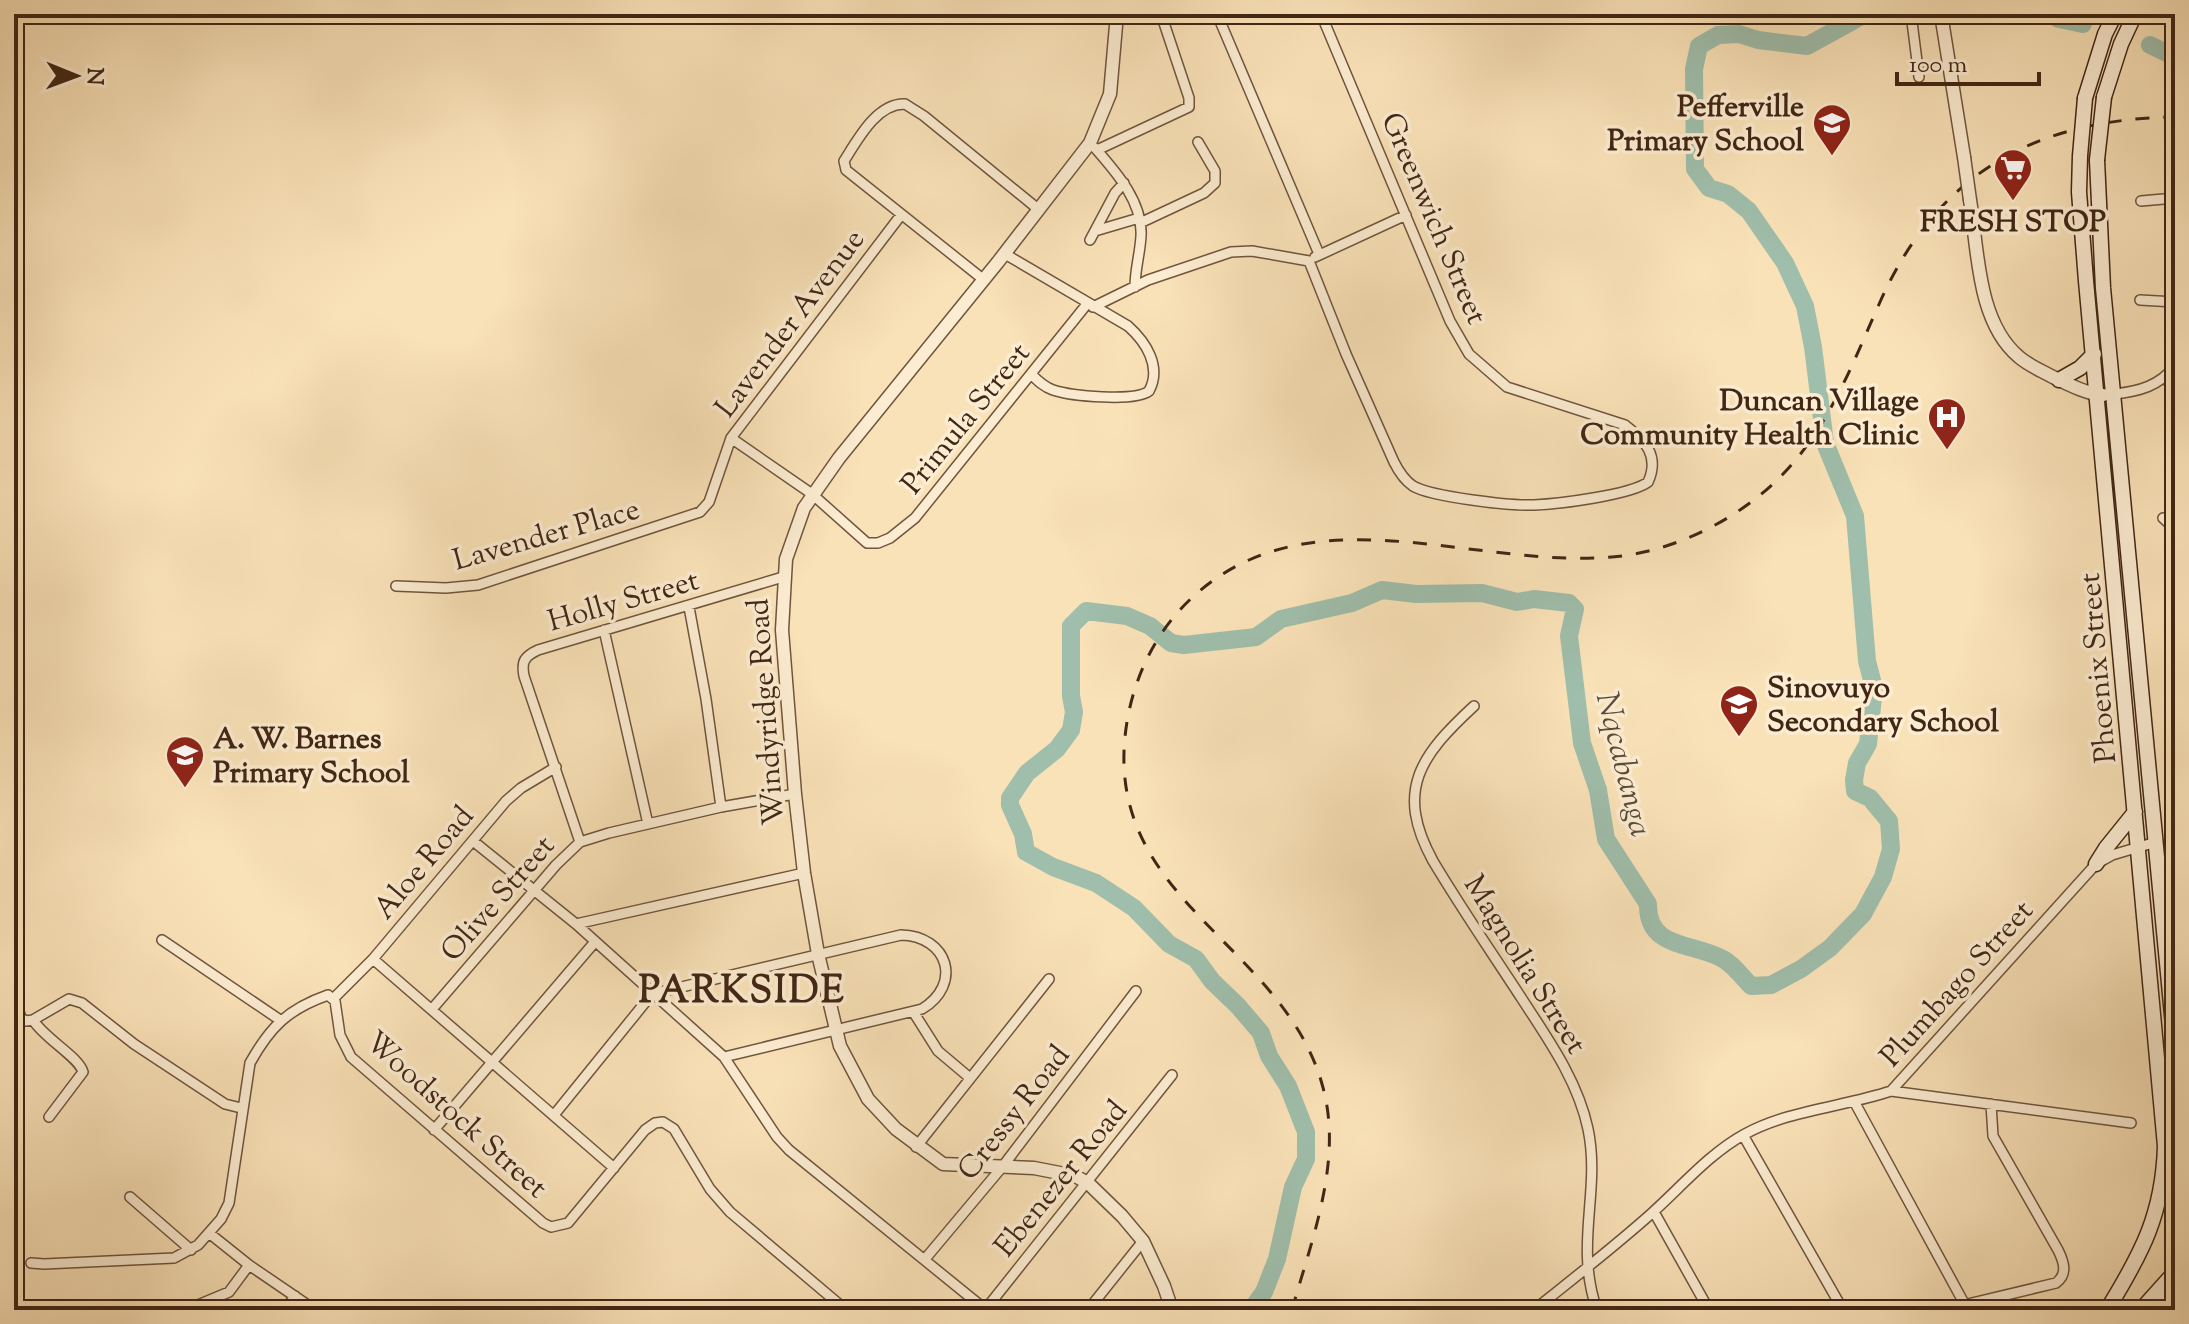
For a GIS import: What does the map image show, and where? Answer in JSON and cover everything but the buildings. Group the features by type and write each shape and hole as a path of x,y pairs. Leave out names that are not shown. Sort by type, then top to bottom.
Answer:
{"main road":[{"name":"Phoenix Street","path":"2107,1310 2149,1233 2158,1210 2164,1168 2162,1104 2079,192 2085,98 2105,34 2115,14"},
{"name":"Phoenix Street","path":"2135,14 2121,44 2104,97 2097,160 2099,226 2175,1047"},
{"path":"2059,380 2080,368 2094,354"},
{"path":"2096,864 2135,812"},
{"path":"2162,1104 2175,1127"},
{"path":"2141,1310 2175,1272"},
{"path":"2159,1310 2175,1288"},
{"path":"2159,1310 2175,1295"}],"street":[{"name":"Windyridge Road","path":"1117,14 1114,76 1093,147 1038,209 812,494 790,546 783,577 782,630 795,794 818,954 840,1046 868,1099 916,1147 943,1164 1003,1166 1066,1174 1088,1183 1143,1241 1161,1277 1172,1310"},
{"path":"1135,287 1141,237 1139,220 1124,183 1093,147 1189,107 1189,98 1161,14"},
{"path":"1217,14 1319,254"},
{"name":"Greenwich Street","path":"1309,261 1399,473 1413,486 1466,498 1532,505 1629,491 1648,482 1653,464 1649,447 1637,434 1615,420 1515,390 1481,367 1469,354 1450,321 1321,14"},
{"path":"1941,14 1986,299 1998,331 2017,356 2059,380 2098,395 2145,389 2166,378 2175,366"},
{"path":"1911,16 1919,77"},
{"path":"984,280 846,170 844,161 853,147 880,113 889,106 905,104 1038,209"},
{"path":"1124,183 1115,193 1093,236 1204,193 1215,183 1215,171 1198,142"},
{"path":"2141,201 2175,198"},
{"name":"Lavender Avenue","path":"705,508 731,438 901,215"},
{"path":"1090,306 1220,255 1241,250 1309,261 1406,215"},
{"path":"1005,254 1128,326 1145,344 1154,370 1149,391 1137,396 1077,395 1045,387 1032,375"},
{"path":"2140,300 2175,302"},
{"name":"Primula Street","path":"812,494 867,543 890,538 915,518 1090,306"},
{"path":"2166,378 2175,393"},
{"path":"731,438 812,494"},
{"name":"Lavender Place","path":"396,586 446,588 478,585 692,516 705,508"},
{"path":"2163,518 2175,529"},
{"name":"Holly Street","path":"580,842 524,676 523,661 538,650 783,577"},
{"path":"689,607 721,807"},
{"path":"604,630 648,824"},
{"name":"Magnolia Street","path":"1474,706 1443,735 1428,755 1416,785 1415,814 1433,861 1548,1040 1575,1087 1583,1108 1591,1152 1585,1243 1587,1270 1597,1310"},
{"name":"Aloe Road","path":"280,1020 331,996 373,959 521,788 556,767"},
{"name":"Olive Street","path":"433,1008 580,842 721,807 795,794"},
{"path":"473,841 576,924 724,1057 789,1150 986,1310"},
{"name":"Plumbago Street","path":"1534,1310 1587,1270 1717,1153 1743,1135 1775,1120 1855,1103 1891,1091 2096,864 2112,855 2156,842"},
{"path":"576,924 804,873"},
{"path":"554,1115 652,994 901,935 913,935 929,942 942,957 946,981 933,1002 914,1013 724,1057"},
{"path":"31,1263 168,1259 191,1250 209,1233 229,1203 250,1063 261,1043 280,1020 162,940"},
{"path":"434,1130 594,943"},
{"path":"373,959 614,1168 645,1130 655,1123 668,1124 682,1138 710,1189 730,1212 846,1310"},
{"path":"916,1147 1049,979"},
{"name":"Cressy Road","path":"925,1259 1003,1166 1136,991"},
{"path":"14,995 21,1018 26,1021 33,1020 63,1001 75,1000 225,1104 241,1108"},
{"name":"Woodstock Street","path":"331,996 340,1035 351,1057 543,1223 551,1227 568,1223 614,1168"},
{"path":"914,1013 938,1051 970,1078"},
{"path":"33,1020 44,1035 81,1064 83,1072 49,1117"},
{"name":"Ebenezer Road","path":"986,1310 1172,1075"},
{"path":"1891,1091 2131,1123"},
{"path":"1855,1103 1965,1305"},
{"path":"1943,1310 2056,1283 2061,1279 2065,1266 1993,1136 1991,1104"},
{"path":"1743,1135 1843,1310"},
{"path":"130,1197 191,1250"},
{"path":"1654,1212 1709,1310"},
{"path":"209,1233 315,1310"},
{"path":"1088,1310 1143,1241"},
{"path":"186,1310 229,1292 249,1265"},
{"path":"285,1310 295,1296"}],"waterway":[{"name":"Nqcabanga","path":"1251,1310 1264,1292 1277,1259 1293,1187 1306,1159 1306,1132 1288,1086 1269,1056 1261,1033 1212,981 1196,959 1169,944 1134,908 1096,883 1053,867 1026,852 1023,834 1010,805 1010,798 1027,773 1057,749 1071,730 1074,712 1071,696 1071,626 1086,611 1127,616 1150,626 1171,643 1184,645 1256,637 1281,619 1352,603 1382,590 1416,594 1482,593 1517,602 1534,599 1569,603 1575,609 1569,636 1582,743 1598,790 1606,839 1648,904 1655,930 1674,942 1723,959 1751,986 1771,985 1830,948 1863,914 1883,877 1891,849 1889,821 1870,798 1855,791 1857,763 1868,744 1874,688 1867,661 1855,516 1825,443 1805,306 1785,263 1749,211 1728,194 1709,188 1695,169 1694,69 1699,46 1718,35 1739,34 1758,40 1807,46 1865,14"},
{"name":"Nqcabanga","path":"2051,14 2083,24"},
{"name":"Nqcabanga","path":"2150,45 2175,57"}],"railway":[{"path":"1292,1310 1323,1198 1329,1141 1328,1112 1322,1084 1300,1034 1270,991 1197,914 1164,874 1138,830 1125,778 1128,716 1137,682 1160,635 1195,595 1241,564 1290,546 1342,540 1396,541 1559,558 1612,557 1656,549 1719,523 1774,483 1809,443 1848,375 1904,257 1931,219 1962,187 1998,162 2036,142 2079,128 2125,120 2175,117"}],"place":[{"name":"Pefferville Primary School","path":"1832,157"},
{"name":"FRESH STOP","path":"2013,202"},
{"name":"Duncan Village Community Health Clinic","path":"1947,451"},
{"name":"Sinovuyo Secondary School","path":"1739,738"},
{"name":"A. W. Barnes Primary School","path":"185,789"}],"district":[{"name":"PARKSIDE","path":"742,989"}]}
